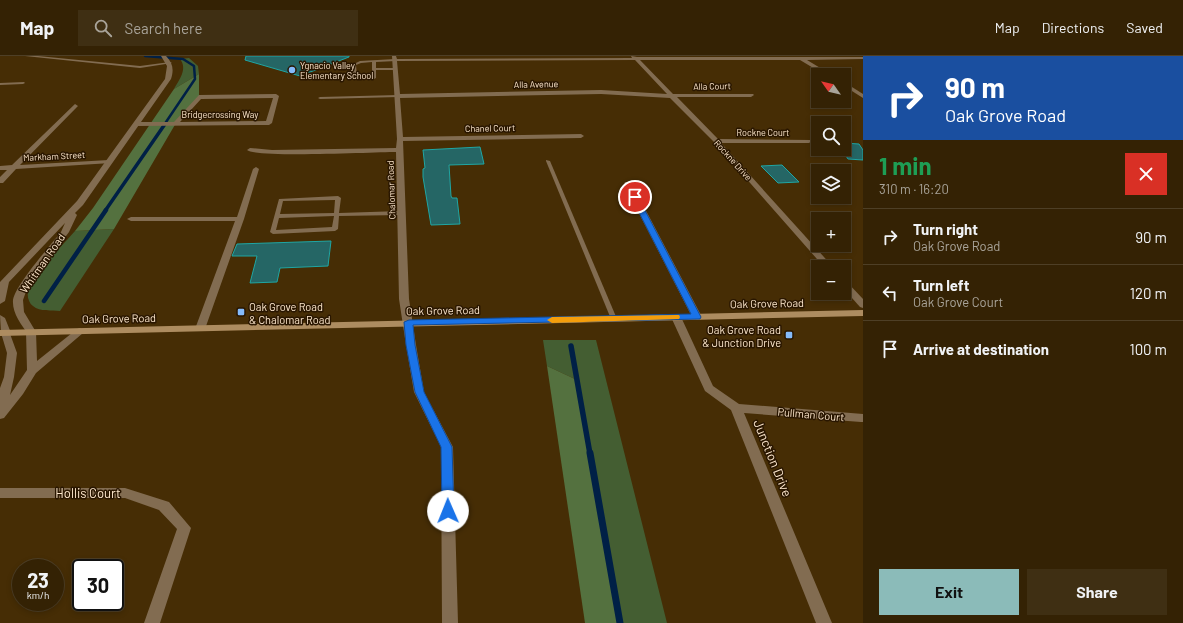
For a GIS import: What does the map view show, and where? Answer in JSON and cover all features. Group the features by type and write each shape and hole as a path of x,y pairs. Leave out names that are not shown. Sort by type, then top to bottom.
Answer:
{"main road":[{"name":"Oak Grove Road","path":"3,333 200,329 409,322 863,313"}],"street":[{"name":"Rockne Drive","path":"635,57 716,141 823,260"},
{"path":"394,58 863,58"},
{"name":"Chalomar Road","path":"394,58 400,139 399,150 404,299 420,392 447,447 450,623"},
{"path":"802,59 817,68"},
{"name":"Whitman Road","path":"32,370 31,332 19,312 18,300 24,286 65,232 80,203 168,79 171,68 167,60"},
{"path":"851,88 863,96"},
{"path":"854,90 863,90"},
{"name":"Alla Avenue","path":"398,96 601,92 674,96"},
{"name":"Alla Court","path":"674,96 751,95"},
{"name":"Bridgecrossing Way","path":"137,124 269,123 276,96 199,97 176,123"},
{"path":"0,181 75,106"},
{"name":"Chanel Court","path":"400,139 580,136"},
{"name":"Rockne Court","path":"716,141 809,142"},
{"path":"250,150 272,152 399,150"},
{"name":"Markham Street","path":"0,168 109,162"},
{"path":"200,329 240,219 256,169"},
{"path":"628,184 697,317"},
{"name":"Whitman Road","path":"0,301 3,285 80,203"},
{"path":"131,219 240,219"},
{"path":"851,292 863,305"},
{"path":"676,317 709,388 736,408"},
{"path":"0,318 3,333 12,353 9,377 4,392 3,411"},
{"path":"3,411 19,391 32,370 80,331"},
{"name":"Pullman Court","path":"736,408 861,418"},
{"name":"Junction Drive","path":"736,408 824,623"},
{"name":"Hollis Court","path":"0,493 125,493 164,506 184,528 152,623"}],"lane":[{"path":"27,56 140,67 167,60"},
{"path":"374,61 374,78 355,78 354,65 360,62 394,58"},
{"path":"374,69 395,69"},
{"path":"0,84 23,84"},
{"path":"320,98 398,96"},
{"path":"548,161 614,319"},
{"path":"338,198 337,214 335,230 273,232 281,200 338,198"},
{"path":"277,216 401,213"}],"green space":[{"path":"189,58 198,66 199,74 174,89 183,71 180,59"},
{"path":"199,74 199,97 176,123 114,229 75,231 93,208 174,89"},
{"path":"114,229 60,311 36,308 29,302 28,292 36,277 75,231"},
{"path":"543,340 596,340 667,623 619,623 577,380 547,366"},
{"path":"547,366 577,380 619,623 585,623"}],"building":[{"path":"246,56 349,57 300,76 245,60"},
{"path":"851,143 859,144 863,150 863,160 848,159 846,156 851,156"},
{"path":"480,147 484,164 449,165 451,196 452,198 457,198 460,224 431,225 423,177 423,169 425,168 423,150"},
{"path":"782,165 799,182 778,183 761,166"},
{"path":"331,241 328,266 280,268 277,282 250,283 257,256 232,256 237,244"}],"waterway":[{"path":"145,56 183,59 194,66 195,79 164,125"},
{"path":"105,211 165,124"},
{"path":"44,301 106,210"},
{"path":"571,346 590,454"},
{"path":"590,453 620,623"}],"slow traffic":[{"path":"552,320 676,317"}],"place":[{"name":"Ygnacio Valley Elementary School","path":"292,70"},
{"name":"Oak Grove Road & Chalomar Road","path":"241,312"},
{"name":"Oak Grove Road & Junction Drive","path":"789,335"}],"route":[{"path":"448,511 447,447 420,392 411,345 409,322 697,317 635,197"}]}
